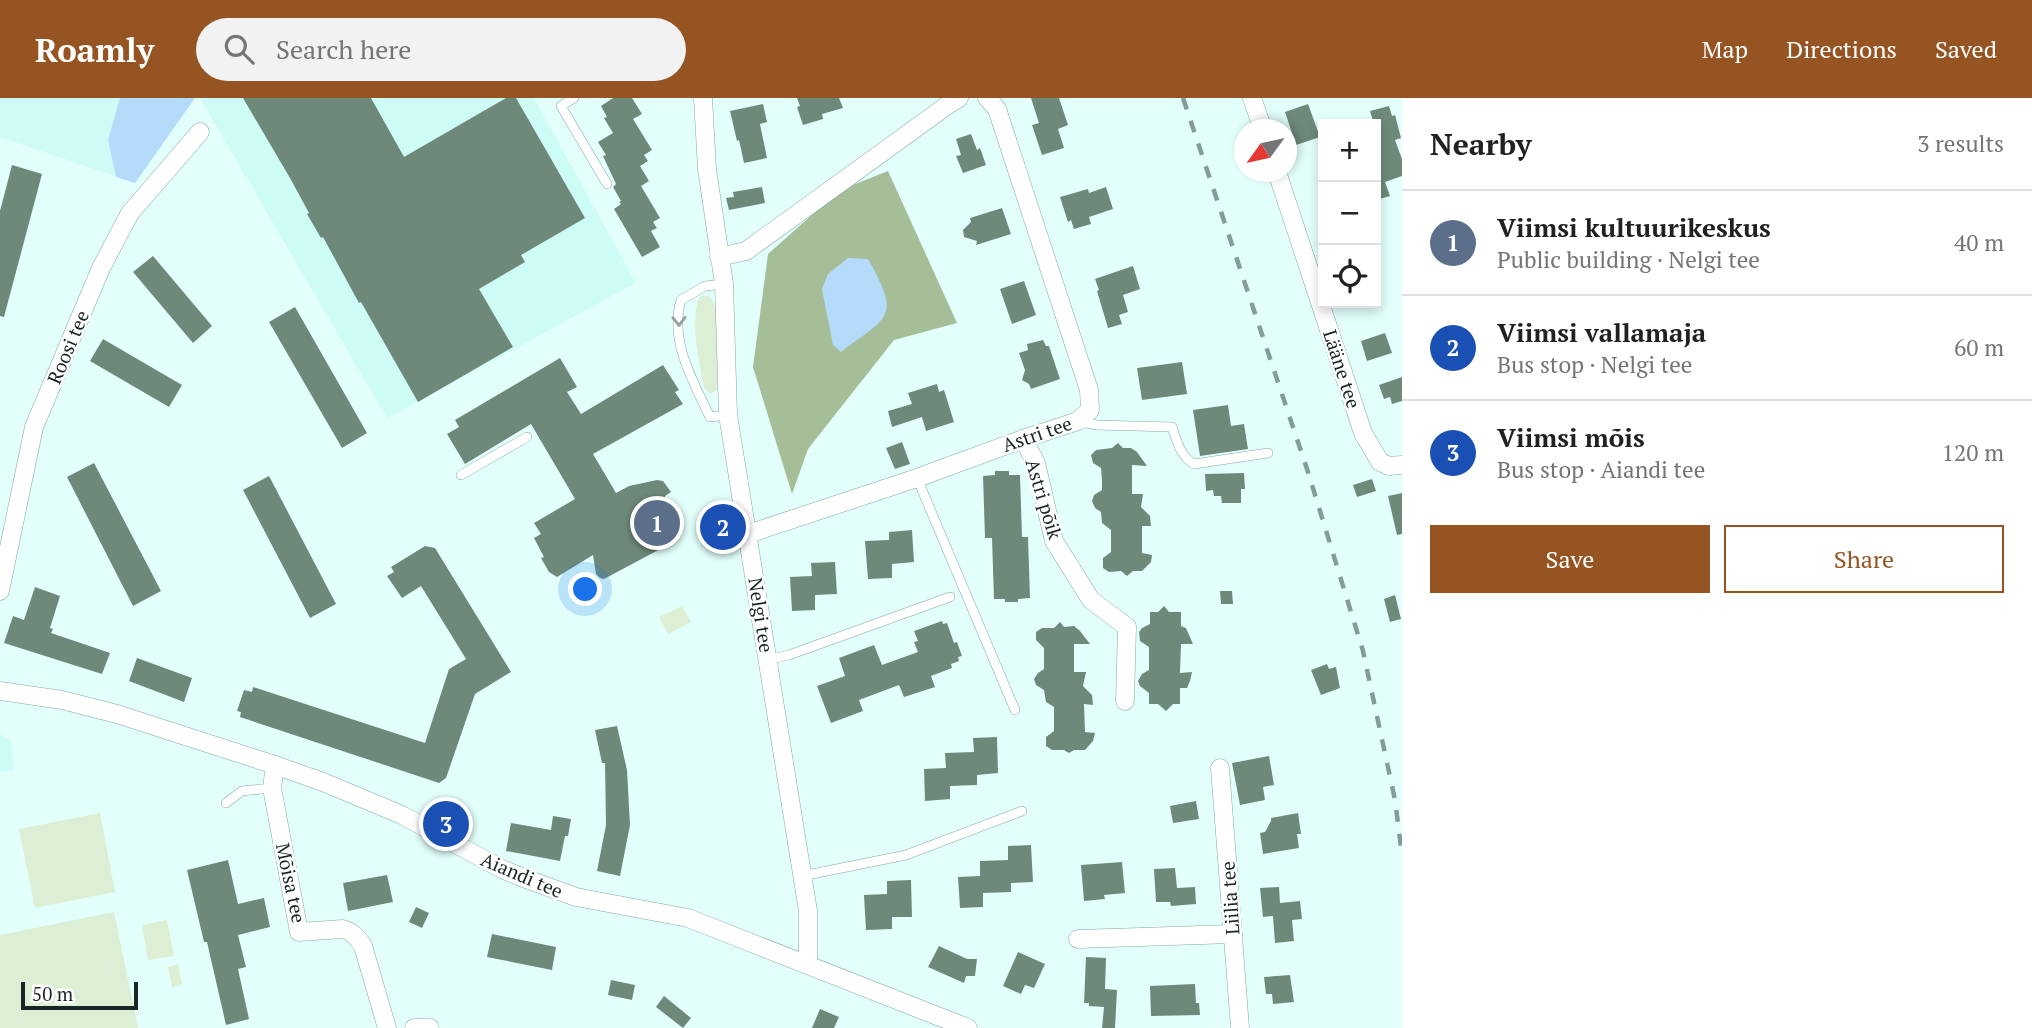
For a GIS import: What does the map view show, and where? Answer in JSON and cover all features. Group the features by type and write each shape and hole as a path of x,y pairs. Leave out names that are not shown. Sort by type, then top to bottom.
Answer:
{"street":[{"name":"Nelgi tee","path":"703,98 707,169 723,284 719,416 748,534 808,911 808,965"},
{"path":"719,257 746,251 959,98"},
{"name":"Astri tee","path":"748,534 1078,421 1090,410 1089,390 997,109 987,98"},
{"path":"1252,98 1259,119"},
{"name":"Roosi tee","path":"0,591 34,427 101,268 130,213 200,132"},
{"name":"Lääne tee","path":"1280,182 1363,433 1380,462 1389,466 1402,465"},
{"name":"Astri põik","path":"1023,439 1036,463 1054,541 1091,600 1127,626 1125,701"},
{"name":"Aiandi tee","path":"0,691 62,700 117,714 275,765 323,782 402,816 521,877 576,897 688,918 968,1028"},
{"name":"Mõisa tee","path":"275,765 272,788 299,932 343,929 357,937 363,946 387,1028"},
{"name":"Liilia tee","path":"1220,768 1240,1028"},
{"path":"1078,939 1233,934"},
{"path":"414,1028 430,1028"}],"lane":[{"path":"573,98 561,106 607,184"},
{"path":"719,416 685,364 677,314 681,300 705,286 723,284"},
{"path":"1078,421 1097,425 1172,426 1180,450 1187,460 1194,464 1268,453"},
{"path":"461,475 527,437"},
{"path":"917,478 1014,710"},
{"path":"768,660 789,655 950,597"},
{"path":"226,803 242,791 272,788"},
{"path":"802,876 906,855 1023,811"}],"shaded area":[{"path":"0,98 195,98 135,183 0,137"},
{"path":"120,98 195,98 135,183 116,177 108,140"},
{"path":"200,98 534,98 636,283 387,418"},
{"path":"848,258 868,259 885,293 887,305 880,322 841,352 833,345 822,289 828,274"},
{"path":"0,734 11,740 14,770 0,772"}],"green space":[{"path":"888,171 957,323 894,340 808,449 792,494 753,367 768,254 840,190"},
{"path":"703,295 710,297 717,310 717,390 710,394 703,384 695,330 696,308"},
{"path":"682,606 691,622 668,634 659,617"},
{"path":"100,813 115,892 35,908 19,829"},
{"path":"114,912 138,1028 0,1028 0,935"},
{"path":"167,920 174,956 148,960 142,925"},
{"path":"178,964 182,985 172,987 168,967"}],"building":[{"path":"243,98 371,98 404,157 506,98 516,98 585,218 521,255 525,262 479,289 513,347 418,402 307,214 309,213 290,178"},
{"path":"613,98 632,98 642,114 633,119 652,150 644,155 648,161 640,166 649,181 641,186 660,218 653,222 657,228 651,231 660,247 642,257 614,209 621,201 613,187 616,184 603,156 606,155 598,142 613,133 604,118 607,117 601,106"},
{"path":"797,98 839,98 843,108 822,114 823,119 803,125"},
{"path":"1031,98 1059,98 1068,125 1058,129 1064,148 1042,155 1032,125 1039,123"},
{"path":"763,104 767,122 760,124 767,158 744,163 730,111"},
{"path":"1308,104 1318,138 1297,145 1297,119 1287,119 1285,112"},
{"path":"1389,106 1392,116 1395,115 1401,138 1395,140 1402,159 1402,176 1385,182 1390,196 1381,199 1381,119 1372,119 1370,111"},
{"path":"971,134 986,165 963,173 956,156 961,155 956,139"},
{"path":"12,165 42,174 4,317 0,316 0,211"},
{"path":"762,187 765,203 729,210 726,198 734,197 733,192"},
{"path":"1106,187 1113,209 1089,217 1091,224 1074,229 1071,220 1068,222 1060,197 1088,189 1089,193"},
{"path":"1002,208 1011,234 976,245 977,241 964,237 963,230 971,222 970,218"},
{"path":"153,256 212,326 193,343 133,272"},
{"path":"1133,266 1140,289 1123,295 1128,312 1119,315 1122,324 1108,328 1095,279"},
{"path":"1024,281 1036,315 1012,324 1000,289"},
{"path":"295,307 367,433 342,448 269,322"},
{"path":"1385,333 1392,353 1367,361 1361,341"},
{"path":"103,339 182,385 169,407 90,361"},
{"path":"1043,340 1046,346 1049,346 1060,379 1031,389 1029,384 1022,380 1025,370 1019,353 1028,350 1027,344"},
{"path":"560,358 577,387 567,392 581,414 663,365 679,390 675,392 683,404 593,454 616,493 629,486 657,480 663,481 671,492 665,496 664,547 604,579 596,574 593,555 557,577 549,572 541,558 544,557 534,538 541,534 534,523 575,499 531,424 465,464 447,434 459,427 455,420"},
{"path":"1182,362 1187,394 1142,400 1137,368"},
{"path":"1402,377 1402,401 1392,404 1390,397 1384,399 1379,385"},
{"path":"937,384 939,392 944,390 954,422 926,431 922,417 892,427 888,411 912,404 908,393"},
{"path":"1228,405 1231,426 1244,424 1248,449 1200,456 1193,410"},
{"path":"902,442 910,464 895,469 886,448"},
{"path":"1118,443 1123,448 1131,448 1137,452 1147,466 1132,465 1132,494 1143,494 1141,507 1150,516 1151,526 1142,526 1142,553 1152,555 1151,562 1142,571 1133,571 1127,576 1121,571 1109,572 1103,568 1103,558 1111,552 1111,530 1102,523 1101,512 1095,508 1092,501 1094,495 1102,490 1102,480 1101,468 1093,463 1091,455 1096,450 1112,448"},
{"path":"94,463 161,591 133,606 67,477"},
{"path":"995,471 1009,471 1009,475 1020,475 1022,537 1028,537 1030,598 1018,599 1018,602 994,599 992,538 985,538 983,476 995,475"},
{"path":"1244,473 1245,489 1241,489 1241,503 1222,503 1221,496 1214,496 1213,490 1206,491 1205,474"},
{"path":"269,476 336,604 310,618 243,490"},
{"path":"1372,479 1376,491 1357,497 1353,485"},
{"path":"1402,493 1402,534 1397,535 1388,496"},
{"path":"912,530 914,562 892,564 892,578 868,579 865,541 889,540 889,532"},
{"path":"425,546 435,548 511,672 475,694 446,778 439,783 240,717 241,712 237,711 244,690 252,692 253,687 425,743 449,669 466,659 421,586 402,598 387,576 394,572 391,567"},
{"path":"835,562 837,594 815,595 815,610 792,611 790,577 812,576 811,563"},
{"path":"35,587 60,596 50,628 53,629 51,633 110,653 102,674 4,643 13,616 24,620"},
{"path":"1220,591 1232,591 1233,604 1221,604"},
{"path":"1395,595 1401,619 1390,622 1384,599"},
{"path":"1164,606 1169,612 1181,612 1181,626 1186,628 1193,644 1181,644 1180,673 1192,672 1190,681 1187,688 1180,688 1180,704 1173,704 1166,711 1158,704 1149,704 1149,693 1138,681 1142,674 1149,670 1149,647 1140,641 1139,632 1150,624 1150,612 1158,612"},
{"path":"942,621 943,624 947,623 962,656 958,657 959,661 951,664 952,668 931,676 935,687 904,697 899,685 859,700 863,711 831,723 817,686 845,676 839,658 874,645 882,665 918,652 914,631"},
{"path":"1060,622 1064,627 1074,626 1090,644 1074,644 1074,672 1086,672 1083,686 1092,695 1093,705 1084,704 1085,732 1095,733 1093,741 1085,750 1069,753 1046,746 1046,737 1054,731 1054,707 1046,702 1044,690 1036,685 1034,679 1044,669 1044,648 1036,640 1036,632 1042,628 1054,628"},
{"path":"137,658 192,678 184,702 129,681"},
{"path":"1327,664 1329,669 1336,667 1340,688 1321,695 1311,670"},
{"path":"617,726 627,770 630,825 620,876 597,871 606,825 605,763 602,763 595,730"},
{"path":"997,737 998,773 977,775 977,785 950,786 950,799 925,801 924,769 946,768 945,753 974,752 973,738"},
{"path":"1269,756 1274,785 1263,787 1265,800 1240,805 1232,763"},
{"path":"1196,801 1199,819 1173,823 1170,806"},
{"path":"1298,813 1301,834 1297,834 1299,848 1263,854 1260,833 1265,832 1271,818"},
{"path":"553,816 571,819 560,861 506,851 511,823 551,830"},
{"path":"1031,845 1033,882 1011,883 1011,892 983,893 983,907 960,908 958,877 980,876 980,861 1008,860 1008,846"},
{"path":"228,860 238,904 264,898 270,927 238,935 246,967 238,969 249,1019 226,1025 187,870"},
{"path":"1122,862 1125,893 1084,901 1081,865"},
{"path":"1175,868 1177,888 1195,887 1196,904 1171,906 1170,902 1156,902 1154,869"},
{"path":"387,875 393,902 348,911 343,883"},
{"path":"911,880 912,917 892,917 892,929 866,930 864,895 887,894 887,881"},
{"path":"1279,887 1280,903 1300,901 1302,919 1292,920 1294,941 1275,943 1273,916 1263,917 1260,888"},
{"path":"416,907 429,913 422,928 409,922"},
{"path":"492,934 556,947 552,970 487,957"},
{"path":"939,946 967,959 977,959 975,976 966,976 964,983 928,967"},
{"path":"1018,952 1045,964 1034,988 1025,985 1021,994 1003,986"},
{"path":"1086,957 1106,958 1105,989 1117,990 1115,1028 1102,1028 1104,1007 1084,1003"},
{"path":"1290,975 1294,1002 1273,1004 1272,994 1266,994 1264,977"},
{"path":"611,980 635,985 632,1000 608,995"},
{"path":"1195,984 1200,1015 1151,1016 1150,986"},
{"path":"664,996 691,1018 683,1028 656,1007"},
{"path":"820,1009 839,1017 834,1028 812,1028"}],"railway":[{"path":"1183,98 1308,472 1363,651 1395,800 1402,855"}],"place":[{"name":"Viimsi kultuurikeskus","path":"657,523"},
{"name":"Viimsi vallamaja","path":"723,527"},
{"name":"Viimsi mõis","path":"446,824"}]}
